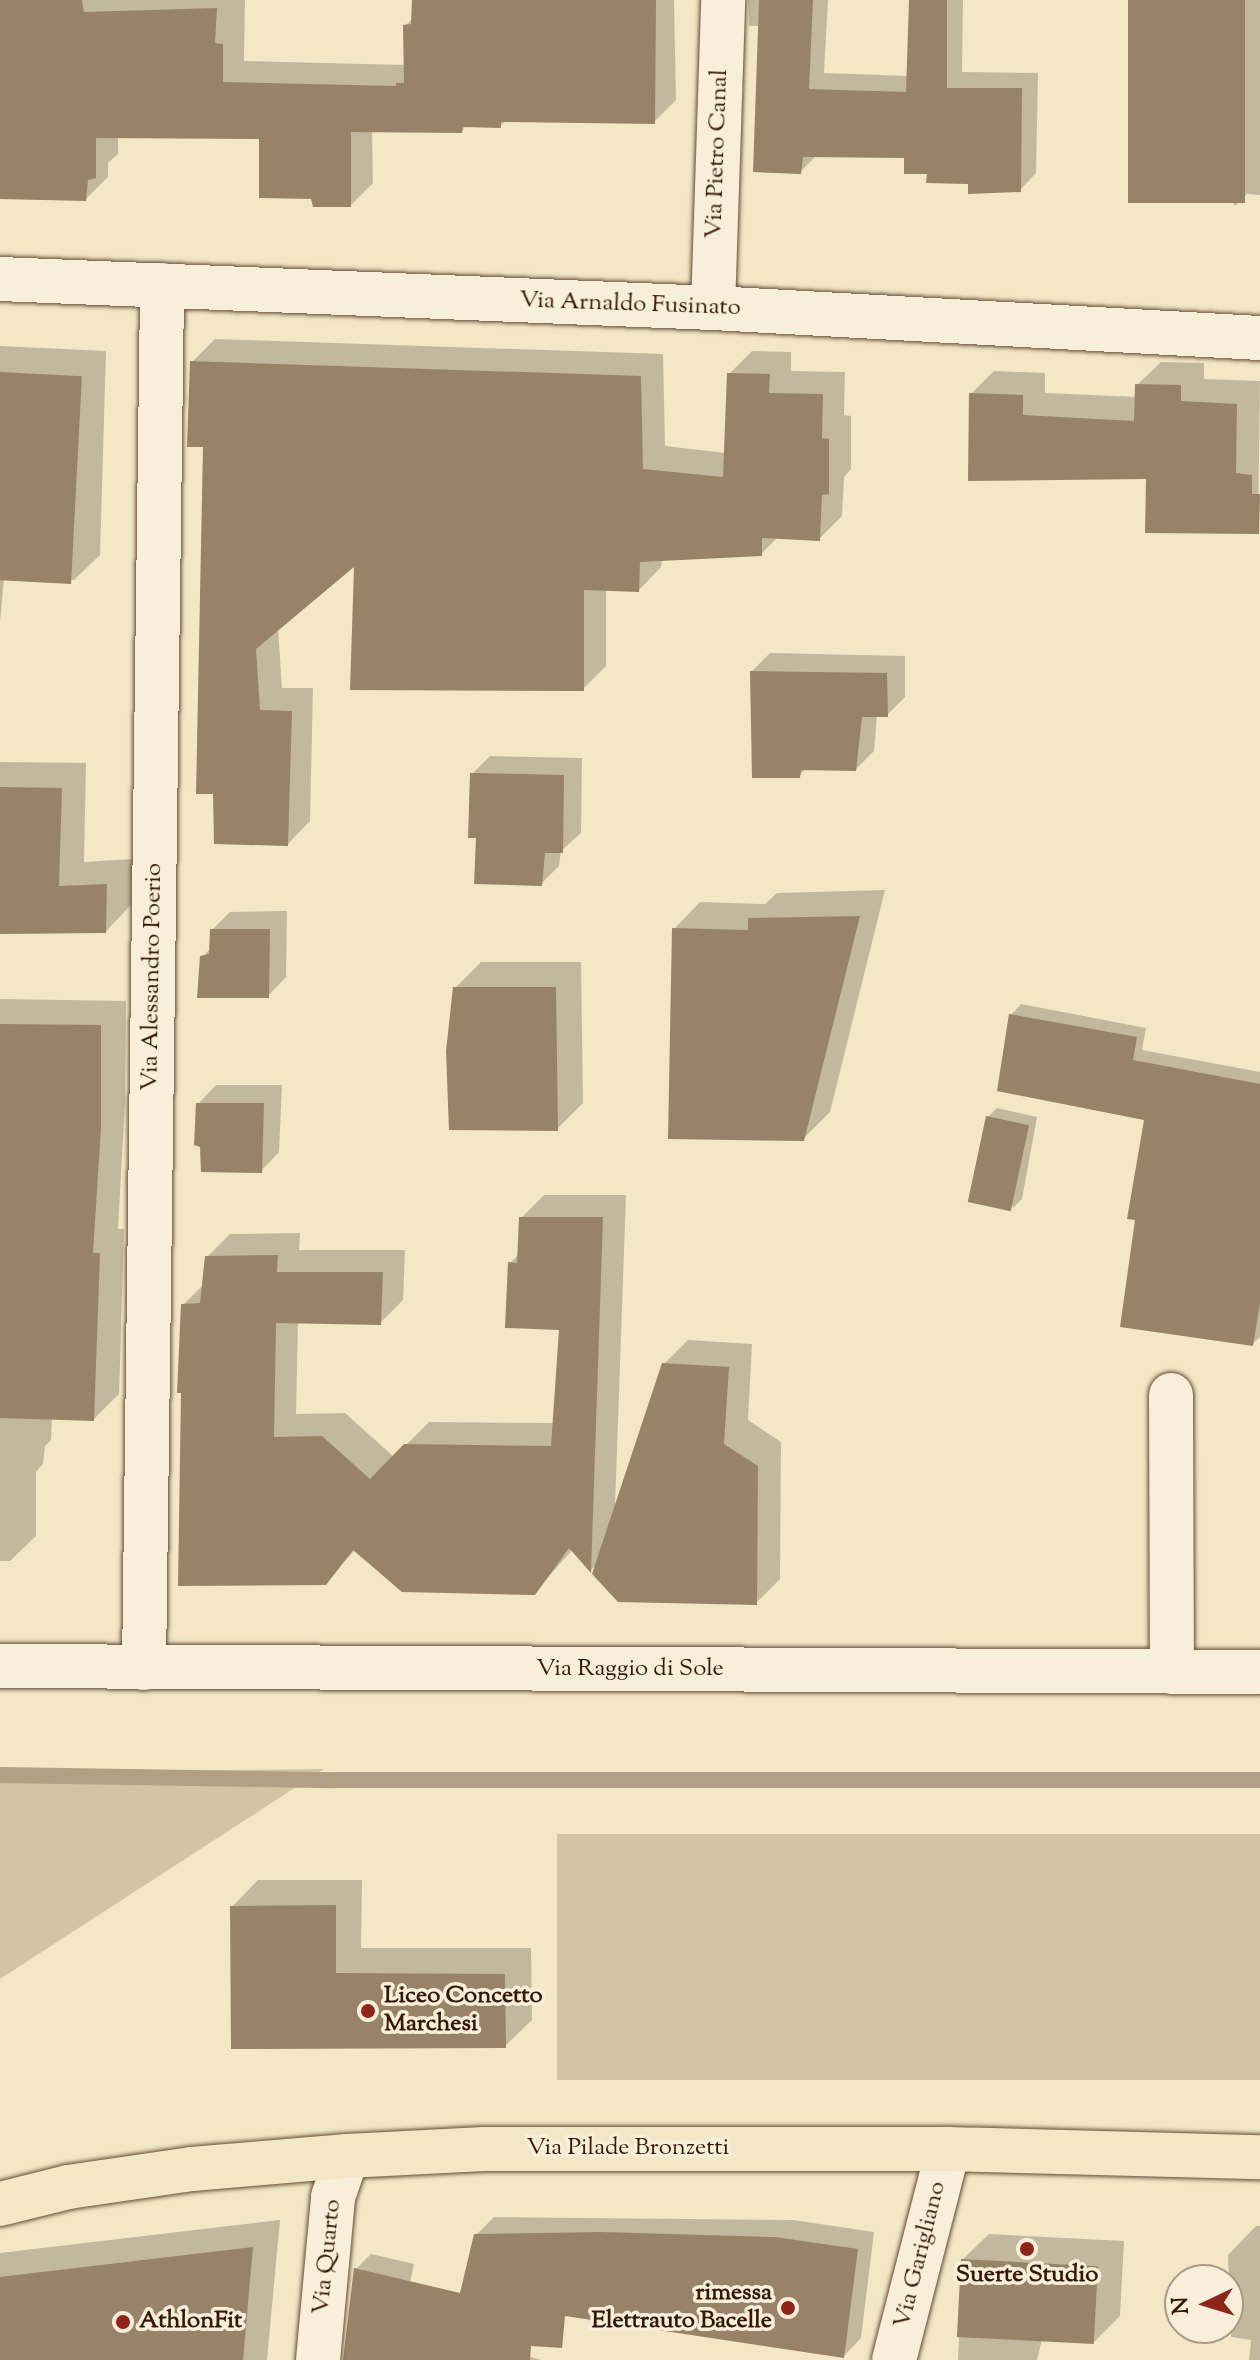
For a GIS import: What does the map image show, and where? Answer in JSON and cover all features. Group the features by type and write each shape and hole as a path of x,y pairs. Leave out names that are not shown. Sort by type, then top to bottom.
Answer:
{"main road":[{"name":"Via Pilade Bronzetti","path":"0,2204 68,2187 192,2169 484,2149 948,2149 1260,2157"}],"street":[{"name":"Via Pietro Canal","path":"713,308 723,0"},
{"name":"Via Arnaldo Fusinato","path":"0,279 713,308 1260,338"},
{"name":"Via Alessandro Poerio","path":"144,1668 162,285"},
{"path":"1171,1395 1172,1672"},
{"name":"Via Raggio di Sole","path":"0,1666 1260,1672"},
{"name":"Via Garigliano","path":"894,2360 948,2149"},
{"name":"Via Quarto","path":"318,2360 333,2197 347,2156"}],"shaded area":[{"path":"324,1769 0,1979 0,1772"},
{"path":"557,1834 1260,1834 1260,2080 557,2080"}],"building":[{"path":"0,0 82,0 84,12 217,8 215,43 223,44 223,82 396,86 396,83 404,83 403,25 411,24 412,0 656,0 655,124 501,122 501,128 463,127 462,133 351,132 351,207 313,207 311,199 259,198 259,139 96,138 96,178 88,180 86,201 0,199"},
{"path":"759,0 813,0 809,89 906,92 909,0 947,0 947,88 1022,88 1021,192 968,194 968,184 926,183 927,174 904,174 904,158 803,157 801,174 753,172"},
{"path":"1128,0 1245,0 1245,203 1128,203"},
{"path":"190,361 641,376 643,469 723,477 727,373 770,374 769,393 823,394 822,438 829,439 829,494 822,495 820,541 762,538 762,556 640,562 639,592 584,590 584,691 350,690 354,567 256,649 260,710 292,711 288,846 214,844 213,794 196,794 203,447 187,447"},
{"path":"0,372 82,376 71,584 0,580"},
{"path":"1135,384 1181,385 1181,401 1237,404 1236,473 1252,475 1252,494 1260,494 1259,534 1145,533 1146,479 968,481 969,393 1023,395 1023,415 1134,421"},
{"path":"750,671 887,673 888,717 862,717 856,771 801,770 800,778 752,778"},
{"path":"470,773 564,775 563,853 545,853 542,886 474,884 476,838 468,838"},
{"path":"0,787 62,788 59,886 107,884 106,933 0,934"},
{"path":"860,916 804,1141 668,1139 672,928 748,930 748,918"},
{"path":"210,929 270,929 269,998 197,998 200,956 209,954"},
{"path":"453,987 556,987 558,1131 449,1130 446,1051"},
{"path":"1009,1014 1137,1037 1133,1060 1260,1084 1260,1303 1253,1346 1120,1327 1135,1220 1127,1219 1144,1120 997,1091"},
{"path":"0,1024 101,1025 101,1128 93,1253 100,1253 94,1421 0,1418"},
{"path":"196,1103 264,1103 262,1173 201,1172 200,1147 194,1145"},
{"path":"986,1116 1029,1125 1011,1211 968,1202"},
{"path":"519,1217 603,1217 591,1573 569,1548 535,1595 402,1592 353,1550 326,1585 178,1586 181,1393 177,1393 181,1304 200,1303 205,1256 278,1255 277,1272 383,1272 381,1325 276,1323 274,1437 322,1436 370,1479 404,1444 551,1446 559,1330 505,1328 508,1262 517,1263"},
{"path":"662,1363 729,1367 724,1444 758,1466 757,1605 618,1602 592,1574"},
{"name":"Liceo Concetto Marchesi","path":"336,1905 336,1973 505,1974 506,2048 231,2049 230,1906"},
{"path":"601,2232 775,2237 858,2249 844,2358 565,2316 562,2348 531,2346 530,2360 343,2360 354,2268 460,2293 474,2234"},
{"name":"AthlonFit","path":"253,2247 243,2360 0,2360 0,2277"},
{"path":"961,2259 1098,2266 1094,2344 957,2337"}],"waterway":[{"path":"0,1775 336,1780 1260,1780"}],"place":[{"name":"Liceo Concetto Marchesi","path":"368,2011"},
{"name":"Suerte Studio","path":"1027,2249"},
{"name":"rimessa Elettrauto Bacelle","path":"788,2308"},
{"name":"AthlonFit","path":"123,2322"}]}
